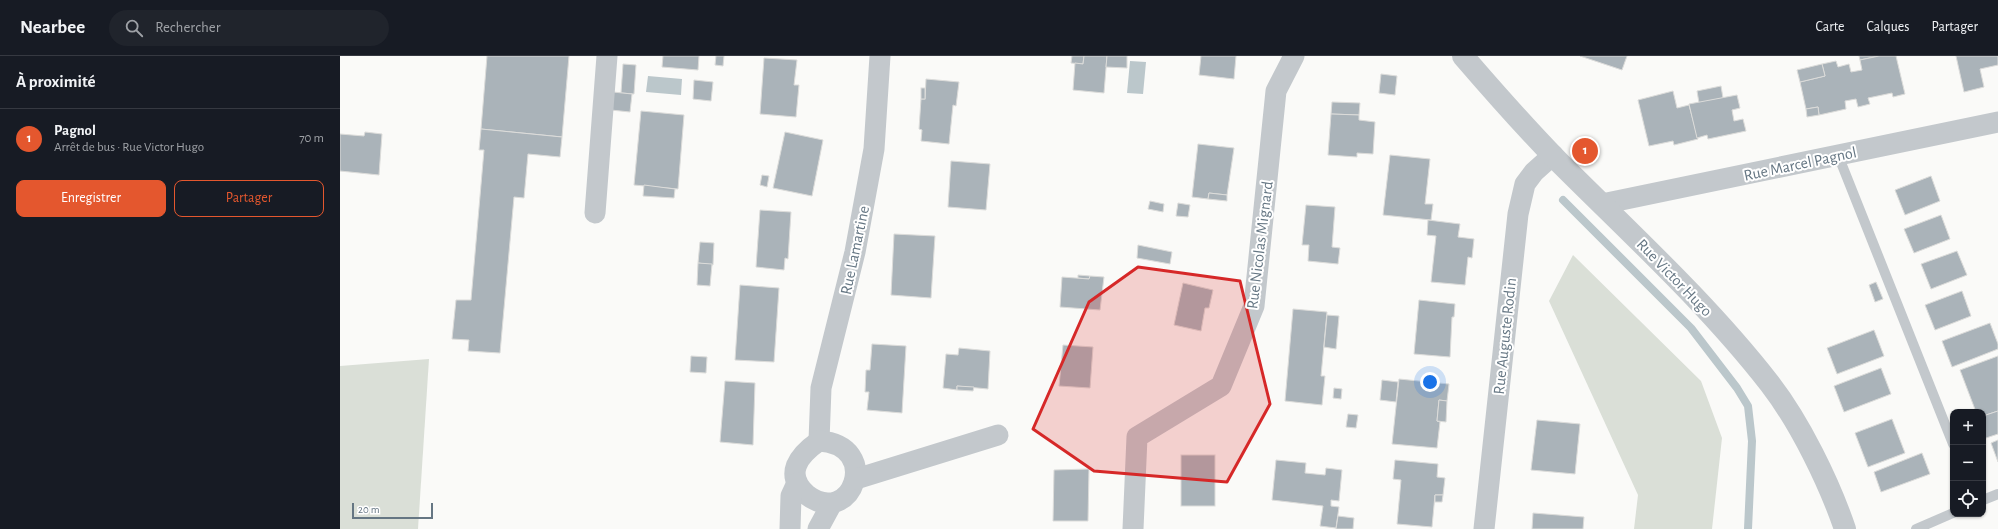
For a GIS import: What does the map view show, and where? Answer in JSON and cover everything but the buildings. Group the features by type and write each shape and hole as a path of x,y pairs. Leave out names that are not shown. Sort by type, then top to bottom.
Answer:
{"street":[{"path":"595,213 606,56"},
{"name":"Rue Lamartine","path":"819,442 821,388 855,252 874,149 880,56"},
{"name":"Rue Nicolas Mignard","path":"1133,529 1137,437 1221,386 1254,306 1276,91 1294,56"},
{"name":"Rue Victor Hugo","path":"1463,56 1553,155 1693,294 1771,385 1798,427 1821,471 1845,529"},
{"name":"Rue Marcel Pagnol","path":"1602,204 1998,122"},
{"name":"Rue Auguste Rodin","path":"1484,529 1518,214 1525,184 1534,172 1553,155"},
{"path":"856,479 998,435"},
{"path":"818,529 831,506 844,500 852,491 856,479 854,463 844,449 833,442 819,442 805,451 797,463 795,476 797,483 806,494 815,501 831,506"},
{"path":"790,529 791,496 797,483"}],"lane":[{"path":"1838,155 1950,436"},
{"path":"1986,499 1998,494"},
{"path":"1916,529 1950,514"}],"highlighted area":[{"path":"1138,267 1240,281 1270,404 1227,482 1094,471 1033,429 1089,302"}],"shaded area":[{"path":"1130,61 1146,62 1143,94 1127,93"},
{"path":"648,76 682,79 681,95 646,92"},
{"path":"1573,255 1701,381 1722,438 1712,529 1634,529 1638,495 1549,301"},
{"path":"429,359 418,529 340,529 340,366"}],"waterway":[{"path":"1563,200 1691,328 1737,388 1748,406 1752,441 1748,529"}],"place":[{"name":"Pagnol","path":"1585,151"}]}
